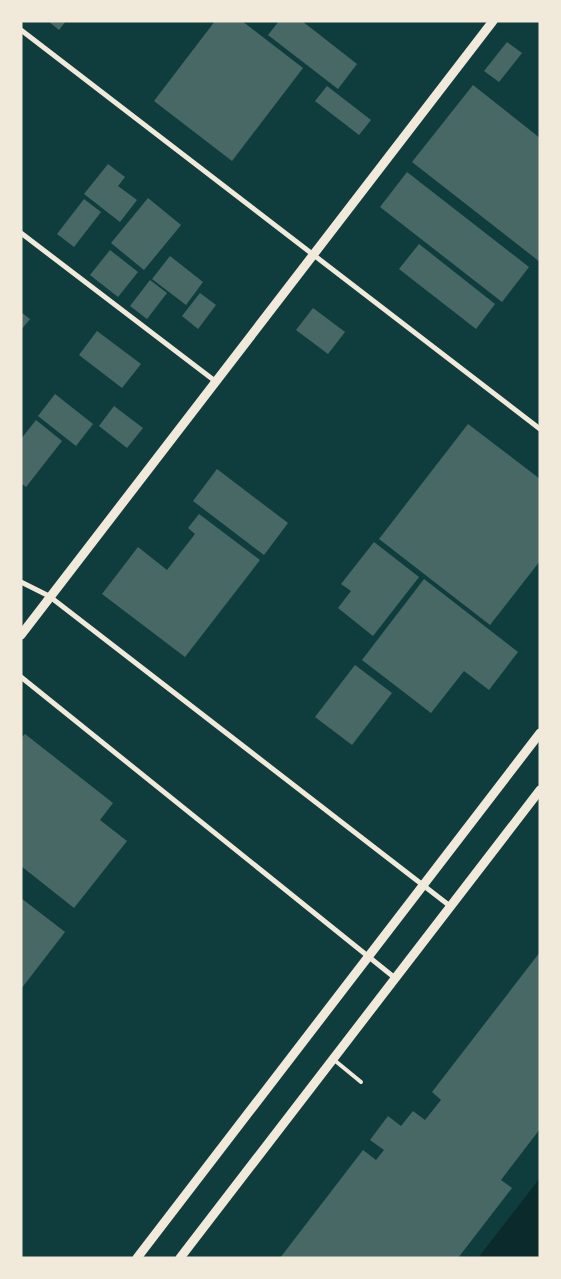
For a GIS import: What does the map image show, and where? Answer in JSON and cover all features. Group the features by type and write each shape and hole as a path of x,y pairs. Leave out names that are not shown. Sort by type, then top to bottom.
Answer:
{"street":[{"path":"21,635 49,596 493,21"},
{"path":"21,30 540,429"},
{"path":"21,233 215,381"},
{"path":"21,582 49,596 450,906"},
{"path":"21,677 395,978"},
{"path":"137,1258 540,733"},
{"path":"180,1258 540,790"}],"lane":[{"path":"332,1059 362,1082"}],"water":[{"path":"540,1178 540,1258 478,1258"}],"building":[{"path":"48,21 66,21 59,30"},
{"path":"215,21 242,21 303,68 232,161 154,101"},
{"path":"279,21 302,21 357,64 338,89 268,35"},
{"path":"507,42 522,53 499,82 484,71"},
{"path":"473,85 540,138 540,262 412,162"},
{"path":"327,86 371,120 359,135 315,101"},
{"path":"108,164 125,177 118,186 137,200 120,222 84,194"},
{"path":"407,172 529,267 502,302 380,207"},
{"path":"148,198 181,225 144,270 111,243"},
{"path":"84,199 101,212 74,247 57,234"},
{"path":"419,244 495,304 476,329 399,269"},
{"path":"110,250 138,272 118,297 90,275"},
{"path":"170,256 203,282 186,305 152,279"},
{"path":"150,280 167,293 147,319 130,306"},
{"path":"200,293 216,305 198,329 182,316"},
{"path":"313,308 345,332 328,354 296,330"},
{"path":"21,312 30,319 21,330"},
{"path":"97,331 141,364 122,388 79,355"},
{"path":"55,394 93,424 76,446 38,416"},
{"path":"114,406 143,428 127,448 99,426"},
{"path":"36,420 62,441 26,487 21,483 21,439"},
{"path":"468,424 540,479 540,561 490,625 379,539"},
{"path":"217,469 288,523 264,555 193,501"},
{"path":"199,514 260,560 185,657 102,594 138,547 167,570 195,534 188,528"},
{"path":"374,542 419,577 373,636 338,608 351,591 341,584"},
{"path":"424,579 518,652 489,690 464,671 431,713 362,660"},
{"path":"355,665 392,693 352,745 315,717"},
{"path":"25,734 113,803 100,820 127,841 74,908 21,866 21,738"},
{"path":"21,898 65,932 21,989"},
{"path":"540,952 540,1129 501,1180 512,1188 458,1258 280,1258 363,1150 376,1160 384,1150 370,1140 388,1116 401,1126 413,1111 425,1120 441,1100 432,1092"}]}
